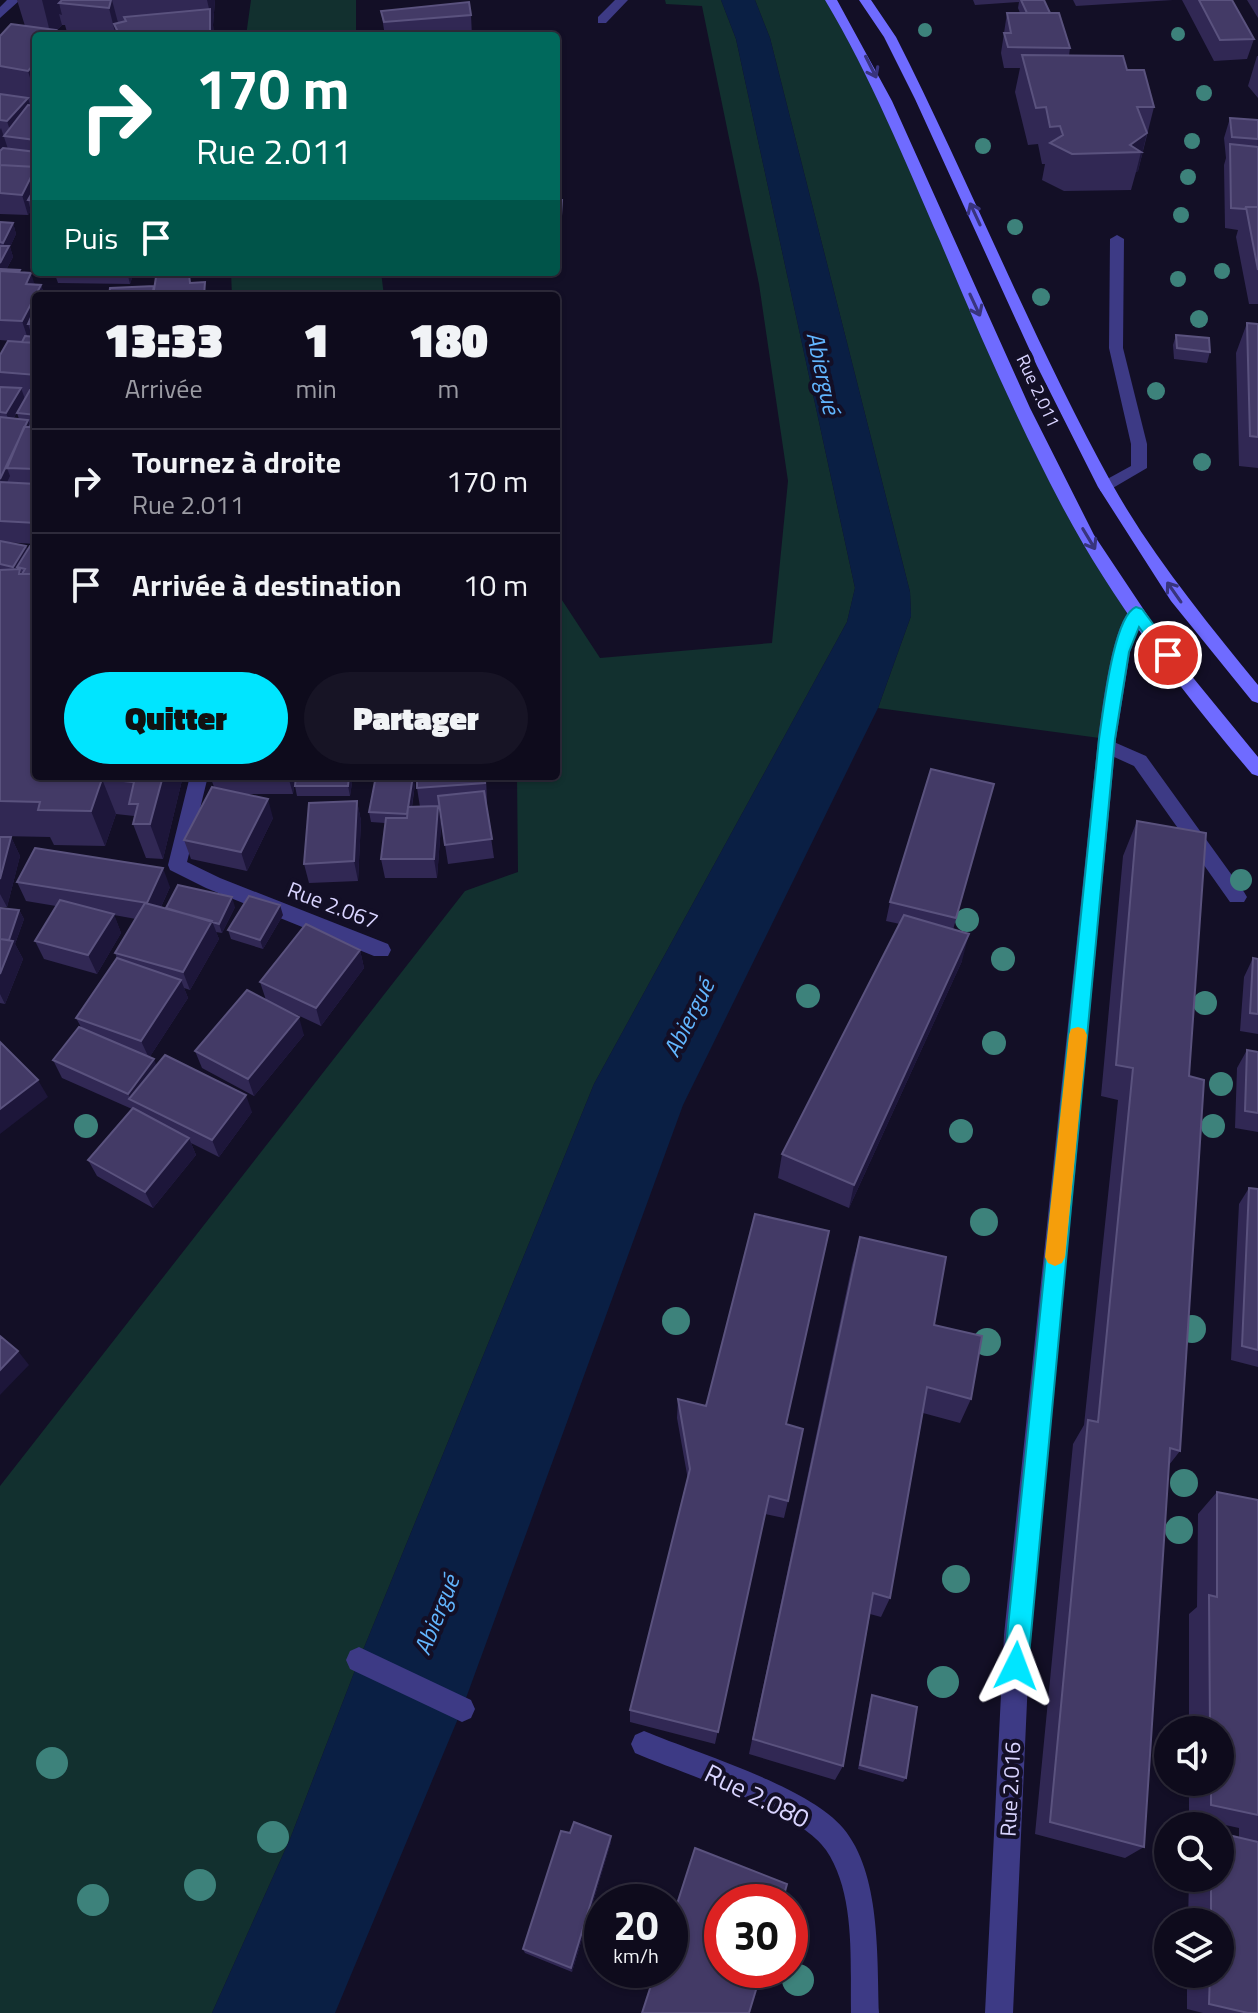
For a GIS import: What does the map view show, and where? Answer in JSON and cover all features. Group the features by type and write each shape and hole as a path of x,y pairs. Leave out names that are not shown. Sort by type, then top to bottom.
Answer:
{"street":[{"path":"0,14 14,0"},
{"path":"602,20 622,0"},
{"name":"Rue 2.011","path":"831,0 857,40 889,102 961,275 1048,461 1087,536 1136,612 1215,719 1258,769"},
{"name":"Rue 2.011","path":"865,0 890,37 921,99 1044,366 1106,487 1177,597 1258,697"},
{"path":"1106,487 1139,468 1139,444 1116,348 1117,239"},
{"name":"Rue 2.016","path":"999,2013 1017,1635 1107,746 1121,652 1136,612"},
{"path":"1107,746 1140,761 1237,897"},
{"name":"Rue 2.067","path":"198,780 177,865 213,883 381,950"},
{"path":"359,1660 462,1709"},
{"name":"Rue 2.080","path":"644,1744 802,1811 833,1837 850,1870 861,1920 865,2013"}],"green space":[{"path":"251,0 356,0 356,32 247,32"},
{"path":"665,0 721,0 736,39 855,588 847,622 594,1084 359,1660 290,1839 212,2013 0,2013 0,1486 465,891 518,872 517,780 560,780 560,597 600,658 772,643 788,481 759,284 702,6 666,4"},
{"path":"755,0 831,0 1048,461 1136,612 1107,739 878,708 911,616 910,592 770,38"},
{"path":"231,276 382,276 384,292 232,292"}],"water":[{"name":"Abiergué","path":"721,0 755,0 770,38 910,592 911,616 878,708 683,1105 462,1709 335,2013 212,2013 290,1839 359,1660 594,1084 847,622 855,588 736,39"}],"building":[{"path":"62,0 111,0 109,8 59,3"},
{"path":"1021,0 1044,0 1050,13 1027,13"},
{"path":"1199,0 1232,0 1254,39 1220,40"},
{"path":"469,2 471,15 384,22 381,11"},
{"path":"210,9 210,32 118,32 114,24 126,21 124,17"},
{"path":"1007,13 1059,13 1070,48 1008,47 1004,33 1011,33"},
{"path":"11,24 56,30 32,32 32,66 28,71 0,66 0,36"},
{"path":"1022,55 1123,56 1127,70 1144,70 1154,107 1137,107 1147,133 1130,145 1141,152 1072,154 1050,143 1063,135 1060,126 1050,127 1046,107 1036,108"},
{"path":"0,94 28,98 7,121 0,120"},
{"path":"28,105 32,106 32,140 4,136"},
{"path":"1230,118 1258,120 1258,139 1232,137"},
{"path":"1230,144 1258,147 1258,207 1231,208"},
{"path":"3,148 32,152 32,167 0,165 0,151"},
{"path":"0,165 32,167 32,175 22,195 0,193"},
{"path":"1246,207 1258,207 1258,270"},
{"path":"0,222 13,223 3,243 0,242"},
{"path":"0,246 9,246 0,263"},
{"path":"0,271 31,273 26,284 41,285 37,292 32,292 32,302 22,321 0,320"},
{"path":"189,276 190,283 205,282 204,292 154,292 156,277"},
{"path":"154,286 153,292 110,292 110,288"},
{"path":"1247,323 1258,324 1258,437 1250,436"},
{"path":"1176,335 1209,338 1210,352 1177,348"},
{"path":"25,336 32,337 32,343 22,342"},
{"path":"8,341 32,343 32,375 0,372 0,355"},
{"path":"0,387 21,388 6,413 0,412"},
{"path":"30,390 32,390 32,415 17,413"},
{"path":"0,417 28,420 0,479"},
{"path":"24,427 32,427 32,469 7,468"},
{"path":"0,482 32,484 32,523 0,521"},
{"path":"0,541 26,546 13,567 0,564"},
{"path":"32,546 32,574 22,574 25,569 17,567"},
{"path":"20,569 19,574 32,574 32,780 102,780 91,811 38,810 40,802 0,801 0,570"},
{"path":"931,769 994,784 956,918 890,902"},
{"path":"113,780 162,780 150,824 133,824 138,804 129,804 134,782"},
{"path":"296,780 349,780 348,786 295,786"},
{"path":"375,780 412,780 407,814 369,812"},
{"path":"417,780 485,780 485,783 417,788"},
{"path":"212,787 268,799 241,852 184,840"},
{"path":"484,791 492,839 445,845 438,796"},
{"path":"357,801 354,861 304,864 309,803"},
{"path":"438,806 434,859 381,859 386,818 407,818 408,807"},
{"path":"1137,821 1206,833 1189,1076 1204,1080 1180,1451 1170,1448 1144,1847 1050,1822 1088,1420 1098,1422 1133,1068 1116,1065"},
{"path":"0,837 11,837 0,879"},
{"path":"35,848 163,868 147,903 17,882"},
{"path":"178,885 232,897 219,924 166,908"},
{"path":"249,896 280,905 260,940 228,930"},
{"path":"60,900 114,914 88,955 35,941"},
{"path":"145,903 212,921 183,972 115,953"},
{"path":"0,908 19,910 9,940 0,939"},
{"path":"904,915 969,934 854,1185 782,1154"},
{"path":"306,924 360,950 316,1008 260,982"},
{"path":"0,939 13,941 0,974"},
{"path":"117,958 181,980 141,1041 76,1018"},
{"path":"1253,958 1258,959 1258,1014 1250,1013"},
{"path":"247,990 299,1017 248,1079 195,1051"},
{"path":"79,1027 154,1059 128,1094 53,1060"},
{"path":"0,1042 38,1080 0,1109"},
{"path":"1247,1050 1258,1052 1258,1113 1245,1111"},
{"path":"165,1055 246,1095 212,1140 129,1099"},
{"path":"133,1108 189,1138 145,1192 88,1160"},
{"path":"1249,1188 1258,1189 1258,1350 1242,1346"},
{"path":"755,1214 829,1231 786,1424 803,1429 788,1501 769,1496 718,1732 630,1710 690,1469 678,1399 706,1406"},
{"path":"860,1237 946,1257 934,1325 982,1336 971,1399 927,1387 890,1598 873,1593 843,1766 753,1739"},
{"path":"0,1336 18,1351 0,1370"},
{"path":"1217,1492 1258,1500 1258,1815 1211,1805 1211,1796 1234,1796 1234,1716 1210,1716 1209,1595 1217,1597"},
{"path":"872,1695 917,1707 906,1778 860,1765"},
{"path":"574,1822 611,1836 596,1884 584,1884 584,1925 571,1968 523,1949 561,1831 570,1833"},
{"path":"1234,1836 1258,1842 1258,2013 1209,2004 1210,1988 1234,1988 1234,1908 1211,1908 1211,1892 1234,1892"},
{"path":"695,1848 787,1884 704,1884 704,1988 757,1988 749,2013 642,2013 650,1988 688,1988 688,1884 683,1884"}],"slow traffic":[{"path":"1055,1257 1078,1035"}],"route":[{"path":"1016,1666 1107,739 1121,652 1136,612 1168,655"}]}
